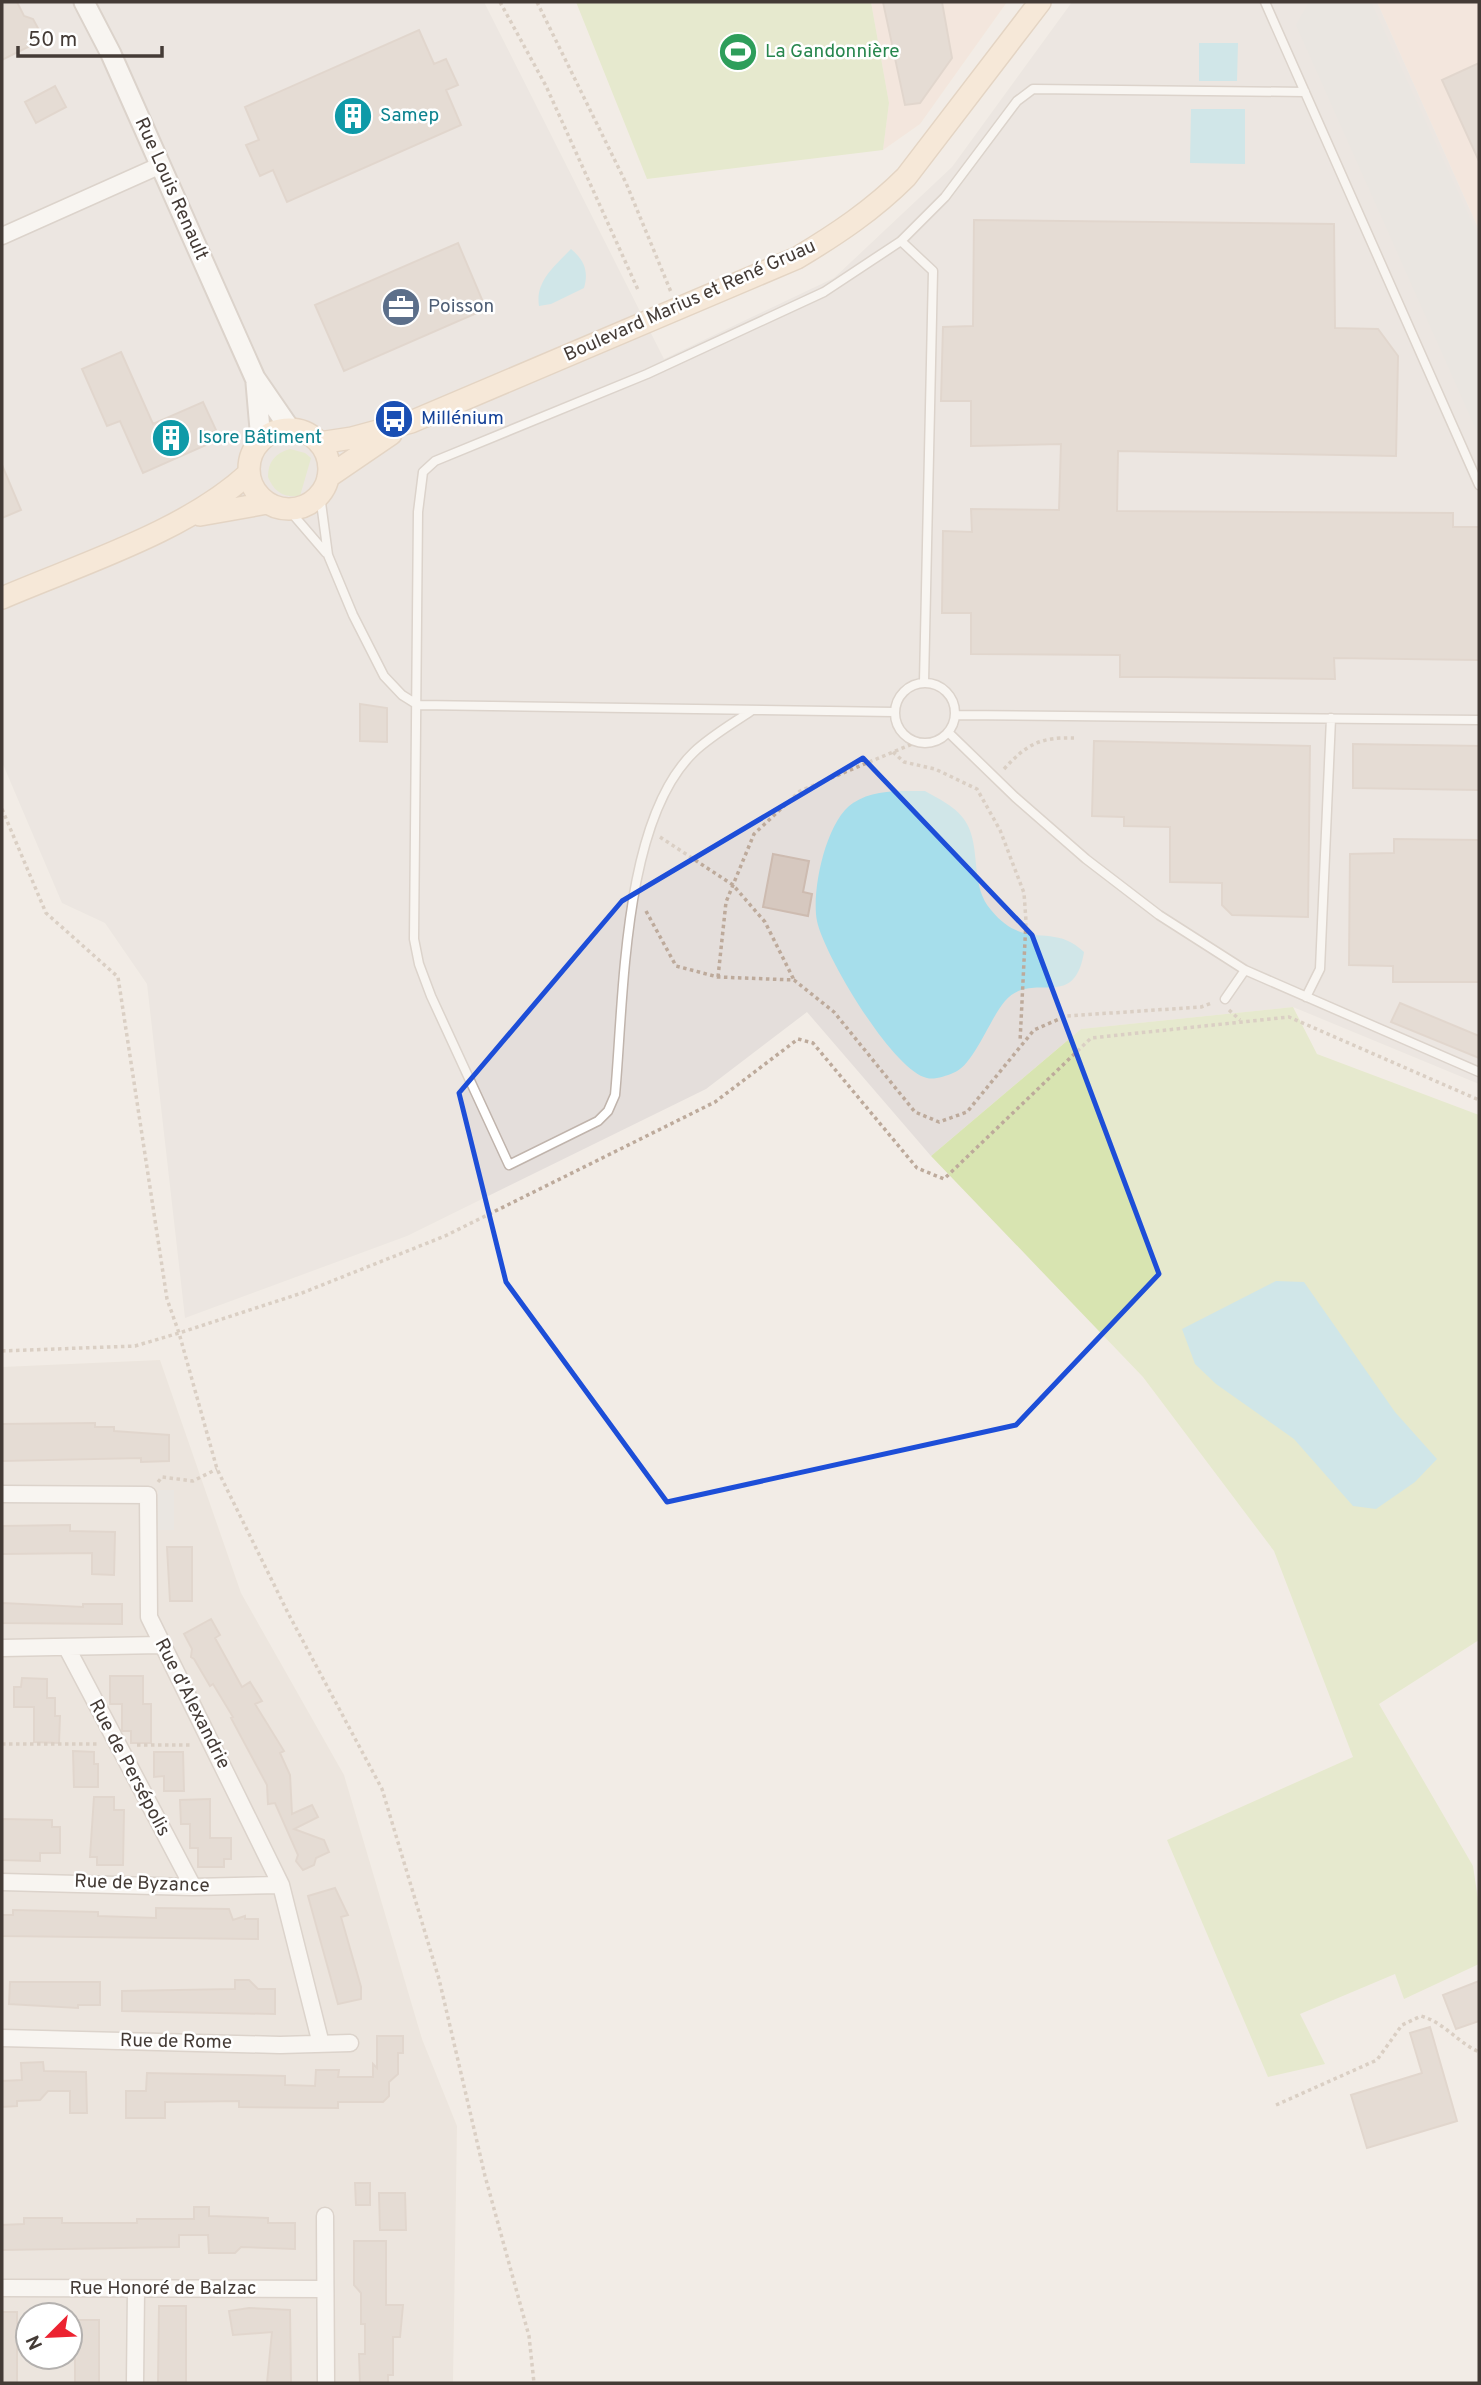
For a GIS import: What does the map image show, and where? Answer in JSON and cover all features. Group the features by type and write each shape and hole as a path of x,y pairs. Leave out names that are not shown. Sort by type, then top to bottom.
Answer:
{"main road":[{"name":"Boulevard Marius et René Gruau","path":"319,443 352,438 411,422 797,258 849,226 881,202 906,177 1040,2"},
{"name":"Boulevard Marius et René Gruau","path":"324,486 411,422"},
{"path":"191,516 267,503 289,510 301,508 324,486 329,465 319,443 301,431 290,429 269,435 261,441 251,456 249,473 252,484 267,503"},
{"path":"2,598 191,516 228,492 249,473"}],"street":[{"name":"Rue Louis Renault","path":"84,2 161,165 256,378 290,429"},
{"path":"2,236 161,165"},
{"name":"Rue Louis Renault","path":"256,378 261,441"},
{"path":"2,1493 148,1495"},
{"name":"Rue d'Alexandrie","path":"148,1495 149,1617 281,1885 321,2044"},
{"path":"2,1648 161,1645"},
{"name":"Rue de Persépolis","path":"67,1648 193,1887"},
{"name":"Rue de Byzance","path":"2,1882 193,1887 281,1885"},
{"name":"Rue de Rome","path":"2,2038 350,2043"},
{"path":"325,2216 326,2383"},
{"name":"Rue Honoré de Balzac","path":"2,2287 324,2289"},
{"path":"135,2383 136,2289"}],"lane":[{"path":"1265,2 1479,485"},
{"path":"751,711 694,752 671,783 649,829 635,877 615,1095 608,1111 598,1121 509,1165 419,964 414,939 418,512 423,472 435,461 647,374 824,292 901,241 945,197 1017,101 1033,89 1305,92"},
{"path":"901,241 933,271 924,682"},
{"path":"324,486 328,555"},
{"path":"289,510 328,555 384,677 402,695 418,705 894,712"},
{"path":"924,682 943,688 954,705 955,715 948,732 934,742 917,742 900,731 894,712 900,695 906,688 924,682"},
{"path":"955,715 1479,720"},
{"path":"1306,997 1321,969 1331,718"},
{"path":"948,732 995,778 1117,883 1159,915 1245,970 1479,1072"},
{"path":"1225,999 1245,970"}],"path":[{"path":"500,2 546,86 594,200 639,292"},
{"path":"537,2 626,183 663,275"},
{"path":"995,778 1014,757 1037,741 1048,737 1074,738"},
{"path":"718,977 726,902 754,834 800,791 917,742"},
{"path":"893,752 904,762 935,769 977,789 1000,830 1024,893 1026,921 1019,1044"},
{"path":"2,808 46,912 118,977 167,1299 217,1469 288,1613 382,1789 439,1979 485,2176 529,2336 534,2383"},
{"path":"649,829 733,885 765,922 794,980 834,1012 915,1112 939,1122 967,1112 1019,1044 1034,1030 1066,1016 1201,1007 1225,999"},
{"path":"635,877 646,911 676,966 718,977 794,980"},
{"path":"2,1351 135,1346 302,1293 446,1236 715,1102 798,1039 813,1043 917,1168 944,1180 1091,1038 1240,1020 1289,1017 1479,1100"},
{"path":"148,1495 162,1477 192,1481 217,1469"},
{"path":"1276,2105 1377,2060 1402,2025 1422,2016 1436,2021 1461,2044 1479,2052"}],"highlighted area":[{"path":"863,758 1032,935 1159,1274 1016,1425 667,1502 506,1282 459,1093 622,901"}],"shaded area":[{"path":"2,2 484,2 664,359 834,278 952,167 1072,2 1377,2 1479,230 1479,1084 1293,1007 1081,1029 931,1156 807,1012 706,1089 407,1236 185,1318 147,984 105,923 62,903 2,762"},
{"path":"871,2 1007,2 920,124 883,150 889,103"},
{"path":"1309,2 1371,2 1479,238 1479,436 1296,25"},
{"path":"1377,2 1479,2 1479,230"},
{"path":"160,1360 241,1593 344,1775 422,2039 457,2126 453,2383 2,2383 2,1367"},
{"path":"158,1490 174,1490 174,1530 158,1530"}],"green space":[{"name":"La Gandonnière","path":"576,2 871,2 889,103 883,150 647,179"},
{"path":"290,449 305,453 311,458 300,496 280,493 268,477 273,459"},
{"path":"1293,1007 1317,1054 1479,1115 1479,1640 1379,1704 1473,1866 1479,1906 1479,1964 1404,1999 1395,1974 1300,2014 1325,2064 1268,2077 1167,1840 1353,1757 1274,1551 1143,1377 931,1156 1081,1029"}],"water":[{"path":"1199,43 1238,43 1237,81 1199,81"},
{"path":"1191,109 1245,109 1245,164 1190,163"},
{"path":"571,249 584,266 584,288 551,304 539,306 543,281"},
{"path":"925,791 950,806 965,821 972,838 981,891 991,910 1003,923 1027,934 1061,938 1084,952 1079,970 1071,981 1062,986 1028,988 1016,992 999,1009 967,1062 953,1073 933,1078 913,1071 896,1055 862,1010 822,937 816,908 819,875 828,840 843,812 853,803 870,795"},
{"path":"1276,1281 1304,1282 1395,1412 1437,1459 1415,1482 1376,1509 1353,1506 1294,1439 1216,1384 1195,1364 1182,1329"}],"building":[{"path":"2,2 17,2 24,16 33,19 40,32 38,42 2,60"},
{"path":"883,2 942,2 952,58 920,103 905,105"},
{"name":"Samep","path":"419,30 434,64 446,59 458,85 446,90 461,125 287,202 273,170 260,176 246,145 259,140 245,107"},
{"path":"1479,63 1479,161 1442,80"},
{"path":"55,86 66,107 36,123 25,102"},
{"path":"974,220 1334,224 1335,328 1378,329 1398,356 1396,456 1118,451 1117,511 1453,513 1453,527 1479,527 1479,660 1334,658 1335,679 1120,677 1120,655 971,654 971,613 942,613 943,531 972,532 971,509 1059,510 1061,444 971,446 971,401 941,401 943,327 973,326"},
{"name":"Poisson","path":"458,243 486,309 344,371 315,305"},
{"path":"121,352 153,424 203,402 216,430 211,433 215,441 143,473 120,421 107,426 82,369"},
{"path":"2,465 21,510 2,518"},
{"path":"360,704 387,708 387,742 360,741"},
{"path":"1094,741 1310,746 1308,917 1232,915 1222,905 1222,883 1170,882 1170,827 1124,826 1124,817 1092,816"},
{"path":"1353,744 1479,746 1479,790 1353,788"},
{"path":"1394,839 1479,840 1479,982 1393,982 1393,966 1349,965 1350,854 1394,853"},
{"path":"773,854 809,861 803,892 812,894 808,916 763,907"},
{"path":"1400,1003 1479,1036 1479,1058 1391,1022"},
{"path":"95,1423 95,1427 114,1427 114,1431 169,1435 169,1461 141,1462 141,1458 2,1461 2,1424"},
{"path":"70,1525 70,1531 115,1532 114,1575 92,1574 92,1553 2,1554 3,1526"},
{"path":"167,1547 192,1547 192,1601 170,1601"},
{"path":"2,1603 83,1607 83,1604 122,1604 122,1624 2,1623"},
{"path":"211,1619 220,1635 215,1638 242,1687 250,1682 262,1701 255,1704 284,1751 280,1753 290,1775 292,1814 312,1805 318,1817 294,1829 324,1840 329,1852 316,1858 314,1865 303,1870 296,1861 298,1855 275,1803 268,1804 267,1785 231,1718 233,1717 213,1684 210,1686 191,1657 192,1649 184,1634"},
{"path":"110,1676 143,1676 143,1704 151,1704 151,1743 131,1743 131,1731 122,1731 122,1704 110,1704"},
{"path":"22,1678 47,1679 47,1698 55,1698 55,1716 60,1716 59,1743 34,1742 34,1707 14,1707 14,1687 21,1687"},
{"path":"73,1751 94,1752 94,1764 98,1764 98,1787 74,1787"},
{"path":"154,1752 183,1752 184,1791 164,1791 164,1776 154,1777"},
{"path":"94,1797 114,1797 114,1810 124,1810 123,1865 97,1865 97,1857 90,1857"},
{"path":"210,1799 210,1838 231,1838 231,1859 224,1859 224,1867 198,1867 198,1848 190,1848 190,1824 181,1824 180,1800"},
{"path":"2,1819 52,1820 52,1827 60,1827 60,1853 40,1853 40,1861 2,1860"},
{"path":"335,1888 348,1915 341,1917 361,1987 361,1999 338,2004 308,1896"},
{"path":"156,1908 229,1909 233,1920 245,1916 245,1919 258,1919 258,1939 2,1936 2,1915 13,1915 13,1910 98,1912 98,1916 156,1918"},
{"path":"235,1980 249,1980 258,1989 275,1989 275,2014 122,2011 122,1991 235,1989"},
{"path":"1479,1981 1479,2021 1456,2029 1443,1995"},
{"path":"10,1982 100,1982 100,2005 78,2005 78,2008 9,2004"},
{"path":"1430,2027 1457,2121 1367,2148 1351,2095 1422,2073 1410,2033"},
{"path":"377,2036 403,2036 403,2053 398,2053 398,2074 389,2082 389,2096 383,2102 338,2102 338,2108 239,2107 239,2101 165,2102 165,2118 126,2118 126,2091 146,2091 147,2073 285,2076 285,2085 315,2086 316,2070 339,2070 338,2077 373,2077 373,2064 377,2068"},
{"path":"43,2062 44,2071 86,2072 87,2113 70,2113 70,2091 48,2091 40,2100 17,2101 17,2106 2,2107 2,2081 22,2080 21,2063"},
{"path":"355,2183 370,2183 370,2205 356,2205"},
{"path":"379,2193 405,2193 406,2230 380,2230"},
{"path":"194,2207 209,2207 209,2216 268,2218 268,2223 295,2223 295,2249 241,2247 235,2253 209,2253 208,2235 179,2235 179,2247 2,2250 2,2225 24,2224 24,2218 62,2218 62,2223 137,2223 137,2219 194,2219"},
{"path":"354,2241 386,2241 386,2305 403,2305 400,2337 393,2337 393,2375 388,2375 388,2383 360,2383 359,2354 365,2354 365,2324 361,2324 361,2293 354,2285"},
{"path":"159,2306 186,2306 186,2383 158,2383"},
{"path":"249,2308 290,2310 291,2383 267,2383 272,2332 233,2335 229,2311"},
{"path":"2,2312 14,2312 14,2371 17,2371 17,2383 2,2383"},
{"path":"84,2320 99,2320 99,2383 75,2383 75,2371 84,2371"}],"place":[{"name":"La Gandonnière","path":"738,52"},
{"name":"Samep","path":"353,116"},
{"name":"Poisson","path":"401,307"},
{"name":"Millénium","path":"394,419"},
{"name":"Isore Bâtiment","path":"171,438"}]}
